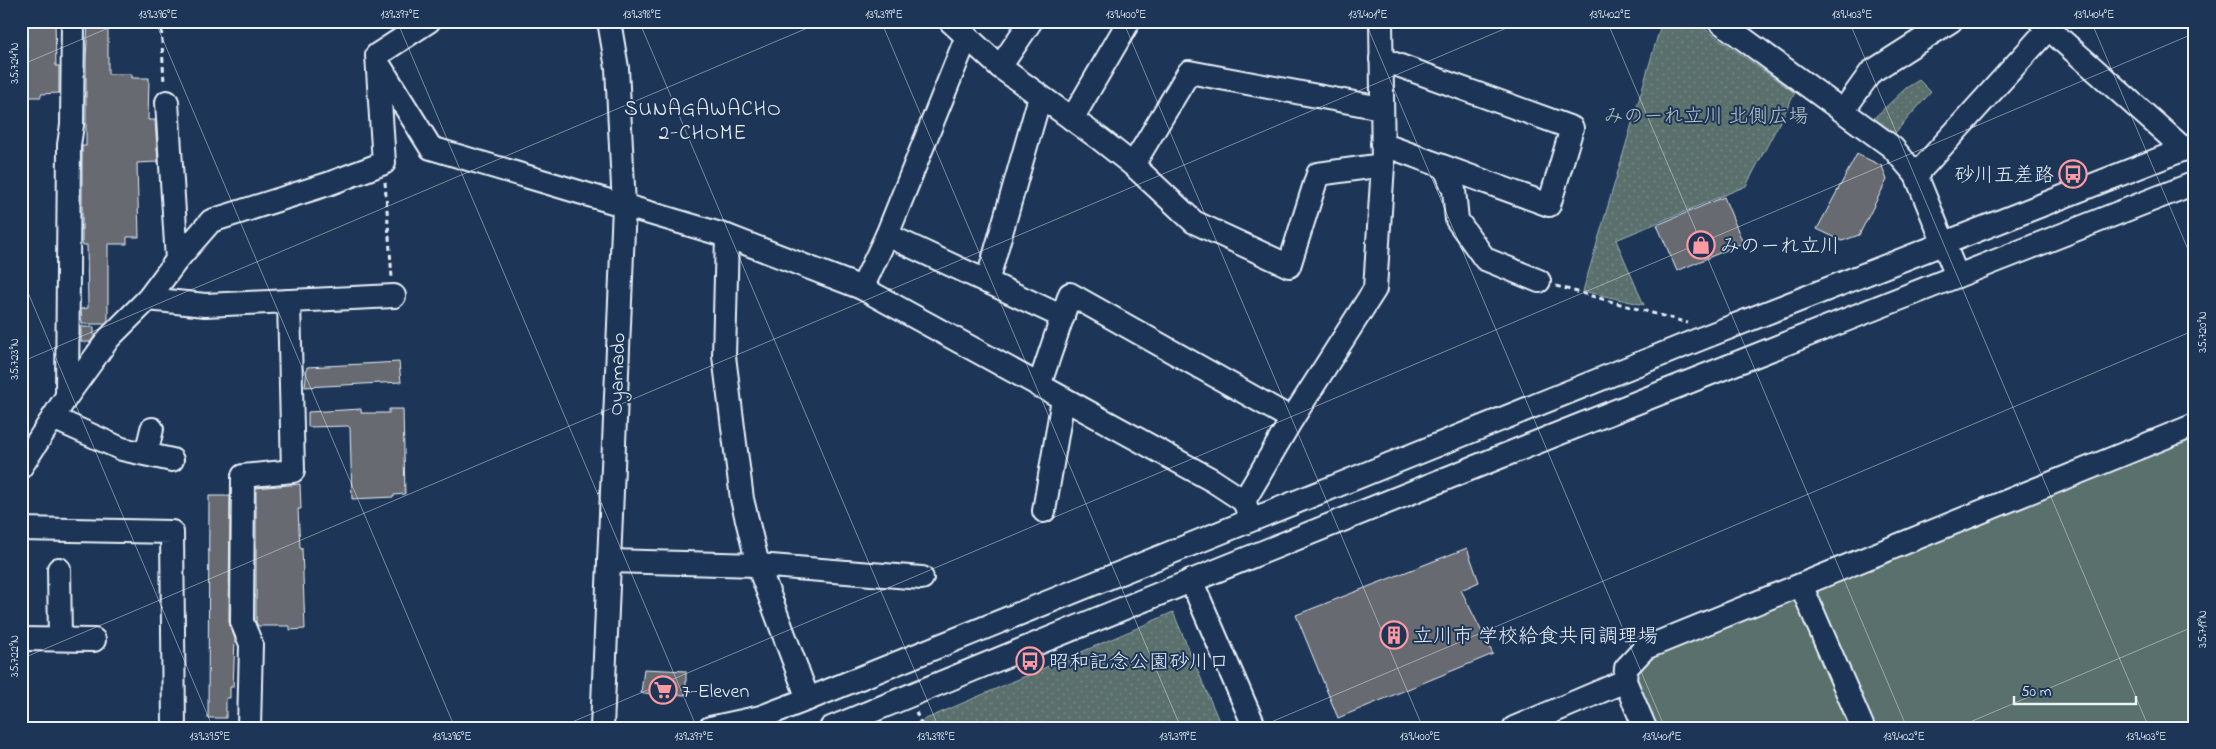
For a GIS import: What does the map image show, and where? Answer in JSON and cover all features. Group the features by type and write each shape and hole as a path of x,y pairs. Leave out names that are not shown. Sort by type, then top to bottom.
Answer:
{"street":[{"path":"67,396 72,21"},
{"path":"22,465 67,396 109,338 148,299 177,260 211,221 328,184 384,163 378,55 429,21"},
{"name":"Oyamado","path":"602,728 624,206 617,68 609,21"},
{"path":"1000,67 1031,21"},
{"path":"1072,119 1130,21"},
{"path":"1244,501 1292,419 1376,289 1382,155 1381,21"},
{"path":"1843,111 1872,72 1951,21"},
{"path":"1723,22 1892,147 1916,176 1957,276"},
{"path":"710,728 760,717 808,699 1944,242 2189,147 2044,25 1916,176"},
{"path":"862,288 887,234 959,29 1000,67 1133,165 1194,222 1289,266 1318,174 1382,155 1445,168 1550,205 1572,128 1381,59"},
{"path":"378,63 431,148 727,236 862,288 1212,480 1244,501 1252,521"},
{"path":"1133,165 1189,72 1381,108"},
{"path":"987,282 1040,97"},
{"path":"167,102 177,260"},
{"path":"1445,168 1454,190 1457,220 1485,259 1539,281"},
{"path":"831,728 1139,601 1808,333 2195,182"},
{"path":"887,234 1062,317"},
{"path":"727,236 724,356 742,499 758,565 808,699"},
{"path":"1039,386 1070,294 1292,419"},
{"path":"148,299 205,305 394,296"},
{"path":"249,728 251,644 242,622 243,476 293,470 289,301"},
{"path":"1044,511 1063,399"},
{"path":"53,418 122,449 172,460"},
{"path":"1644,728 1625,681 1626,668 1645,648 2195,425"},
{"path":"146,454 152,430"},
{"path":"21,441 22,465"},
{"path":"21,529 172,532 174,728"},
{"path":"608,561 758,565 922,578"},
{"path":"58,569 60,639"},
{"path":"1127,571 1139,601"},
{"path":"1191,580 1255,728"},
{"path":"1801,585 1863,728"},
{"path":"21,639 94,640"},
{"path":"1514,728 1625,681"}],"path":[{"path":"161,21 164,95 167,102"},
{"path":"384,163 394,296"},
{"path":"1539,281 1696,326"}],"green space":[{"name":"みのーれ立川 北側広場","path":"1662,21 1694,21 1795,93 1746,186 1616,240 1644,305 1583,291"},
{"path":"1919,80 1931,92 1894,134 1874,118 1906,88"},
{"path":"2195,434 2195,728 1655,728 1635,679 1637,668 1647,657"},
{"path":"1173,612 1222,728 905,728 1144,625"}],"building":[{"path":"27,21 55,21 59,93 41,94 41,97 26,97"},
{"path":"88,21 108,21 108,74 132,74 132,78 149,78 148,120 155,120 158,162 137,163 139,237 127,237 127,244 108,244 108,320 105,324 82,324 81,309 88,308 87,245 82,245 82,146 86,146"},
{"path":"1857,154 1882,166 1887,180 1859,235 1842,241 1817,229"},
{"path":"1724,197 1743,243 1677,271 1657,225"},
{"path":"81,327 94,327 94,337 90,342 81,342"},
{"path":"399,362 401,382 305,387 307,367"},
{"path":"361,409 361,413 389,413 389,409 403,409 405,494 394,495 394,497 352,499 350,428 348,426 308,427 308,412"},
{"path":"300,484 301,509 298,509 300,548 302,548 305,629 290,630 290,626 258,626 256,622 256,488"},
{"path":"209,496 230,496 229,622 235,639 233,687 230,687 230,698 226,698 226,718 208,718"},
{"name":"立川市 学校給食共同調理場","path":"1467,548 1479,582 1461,590 1493,654 1338,718 1296,615"},
{"path":"644,669 686,671 686,695 641,693"}],"place":[{"name":"砂川五差路","path":"2073,174"},
{"name":"みのーれ立川","path":"1701,245"},
{"name":"立川市 学校給食共同調理場","path":"1394,635"},
{"name":"昭和記念公園砂川口","path":"1030,661"},
{"name":"7-Eleven","path":"663,690"}],"district":[{"name":"SUNAGAWACHO 2-CHOME","path":"703,120"}]}
